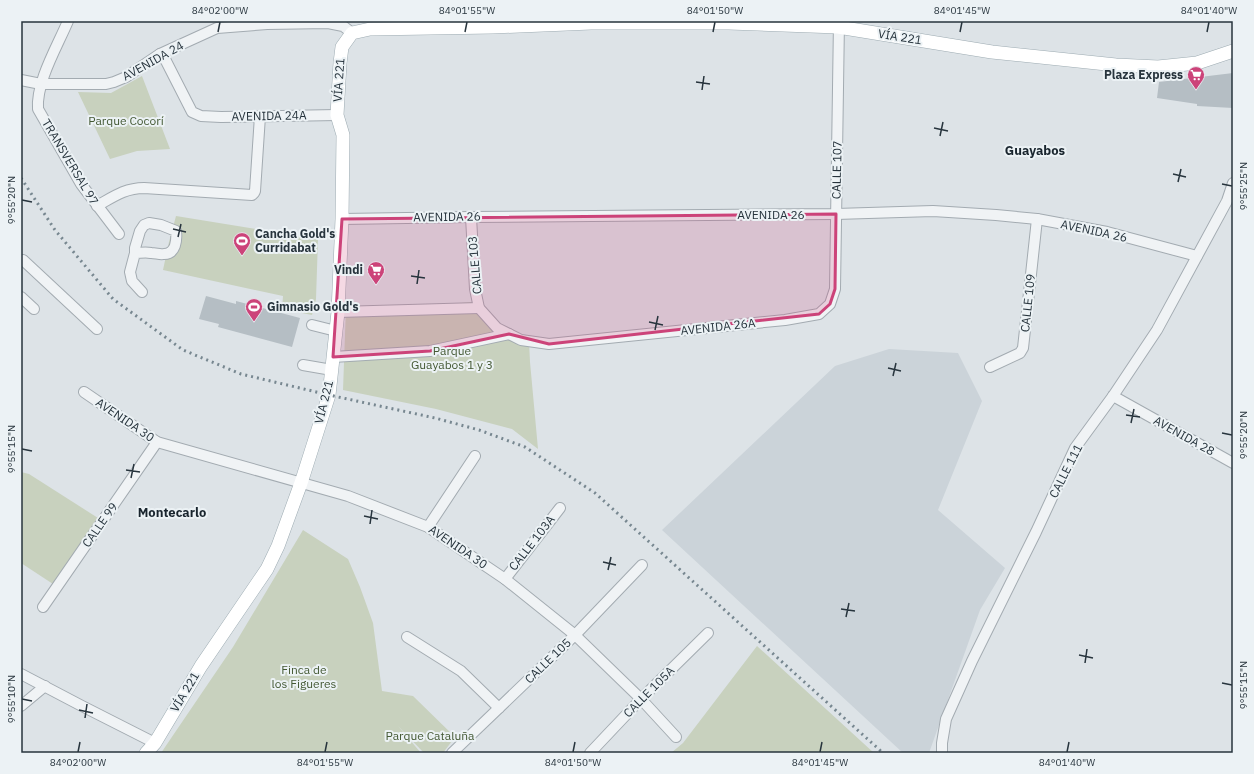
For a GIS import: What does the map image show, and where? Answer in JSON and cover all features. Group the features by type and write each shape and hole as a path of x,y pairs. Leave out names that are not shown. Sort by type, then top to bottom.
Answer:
{"main road":[{"name":"VÍA 221","path":"146,753 155,743 201,666 267,569 278,546 329,395 338,312 342,219 343,135 337,115 340,63 342,47 352,33 370,29 418,24 839,24 992,52 1158,67 1197,63 1233,51"}],"street":[{"name":"TRANSVERSAL 97","path":"68,21 41,84 38,109 81,184 118,234"},
{"name":"AVENIDA 24","path":"21,80 41,84 106,84 114,82 126,77 160,54 217,28 267,23 328,22 343,26 352,33"},
{"name":"CALLE 107","path":"819,314 830,304 835,289 839,24"},
{"name":"AVENIDA 24A","path":"160,54 166,61 192,112 201,116 337,115"},
{"path":"97,206 126,190 135,188 252,195 255,191 260,116"},
{"name":"CALLE 111","path":"942,753 942,743 946,720 972,661 1036,532 1075,448 1113,396 1157,330 1197,256 1230,203 1233,183"},
{"name":"AVENIDA 26","path":"342,219 471,216 933,212 1038,219 1107,232 1197,256"},
{"name":"CALLE 103","path":"471,216 475,289 479,308 497,328 521,340"},
{"name":"CALLE 109","path":"990,367 1020,352 1023,348 1038,219"},
{"path":"135,253 130,272 132,282 142,292"},
{"path":"21,260 23,260 97,329"},
{"path":"21,297 34,309"},
{"path":"338,312 479,308"},
{"name":"AVENIDA 26A","path":"521,340 549,344 784,320 819,314"},
{"path":"312,325 336,331"},
{"path":"303,365 333,363 430,351 509,334"},
{"name":"AVENIDA 30","path":"84,392 158,442 348,496 428,527 505,579 575,635 676,737"},
{"name":"AVENIDA 28","path":"1113,396 1233,463"},
{"name":"CALLE 99","path":"43,607 158,442"},
{"path":"428,527 475,456"},
{"name":"CALLE 103A","path":"505,579 560,508"},
{"name":"CALLE 105","path":"452,753 575,635 642,565"},
{"name":"CALLE 105A","path":"590,753 708,633"},
{"path":"407,637 461,671 499,708"},
{"path":"21,674 155,743"},
{"path":"21,706 45,686"}],"highlighted area":[{"path":"836,214 835,289 830,304 819,314 549,344 509,334 430,351 333,357 342,219"}],"shaded area":[{"path":"889,349 958,353 982,401 938,510 1005,568 980,610 929,753 903,753 662,530 835,366"}],"green space":[{"name":"Parque Cocorí","path":"142,76 170,149 137,151 110,159 78,92 111,93"},
{"name":"Cancha Gold's Curridabat","path":"176,216 318,239 316,299 312,315 282,309 283,296 163,270"},
{"name":"Parque Guayabos 1 y 3","path":"475,302 494,324 529,341 538,449 512,429 436,409 343,390 346,307 413,306"},
{"path":"21,472 29,474 98,518 53,584 21,563"},
{"name":"Finca de los Figueres","path":"303,530 348,559 373,623 382,691 413,696 455,737 443,753 424,753 398,726 421,753 161,753 233,647"},
{"path":"757,646 874,753 671,753 683,743"}],"building":[{"name":"Plaza Express","path":"1233,73 1233,108 1197,106 1197,104 1157,98 1159,82"},
{"name":"Gimnasio Gold's","path":"206,296 236,304 236,301 300,318 292,347 218,327 219,324 199,319"}],"railway":[{"path":"21,178 55,230 113,299 183,350 241,374 435,418 479,430 525,447 595,493 883,753"}],"place":[{"name":"Plaza Express","path":"1196,90"},
{"name":"Cancha Gold's Curridabat","path":"242,256"},
{"name":"Vindi","path":"376,285"},
{"name":"Gimnasio Gold's","path":"254,322"}],"district":[{"name":"Guayabos","path":"1035,150"},
{"name":"Montecarlo","path":"172,512"}],"park label":[{"name":"Parque Cataluña","path":"430,736"}]}
